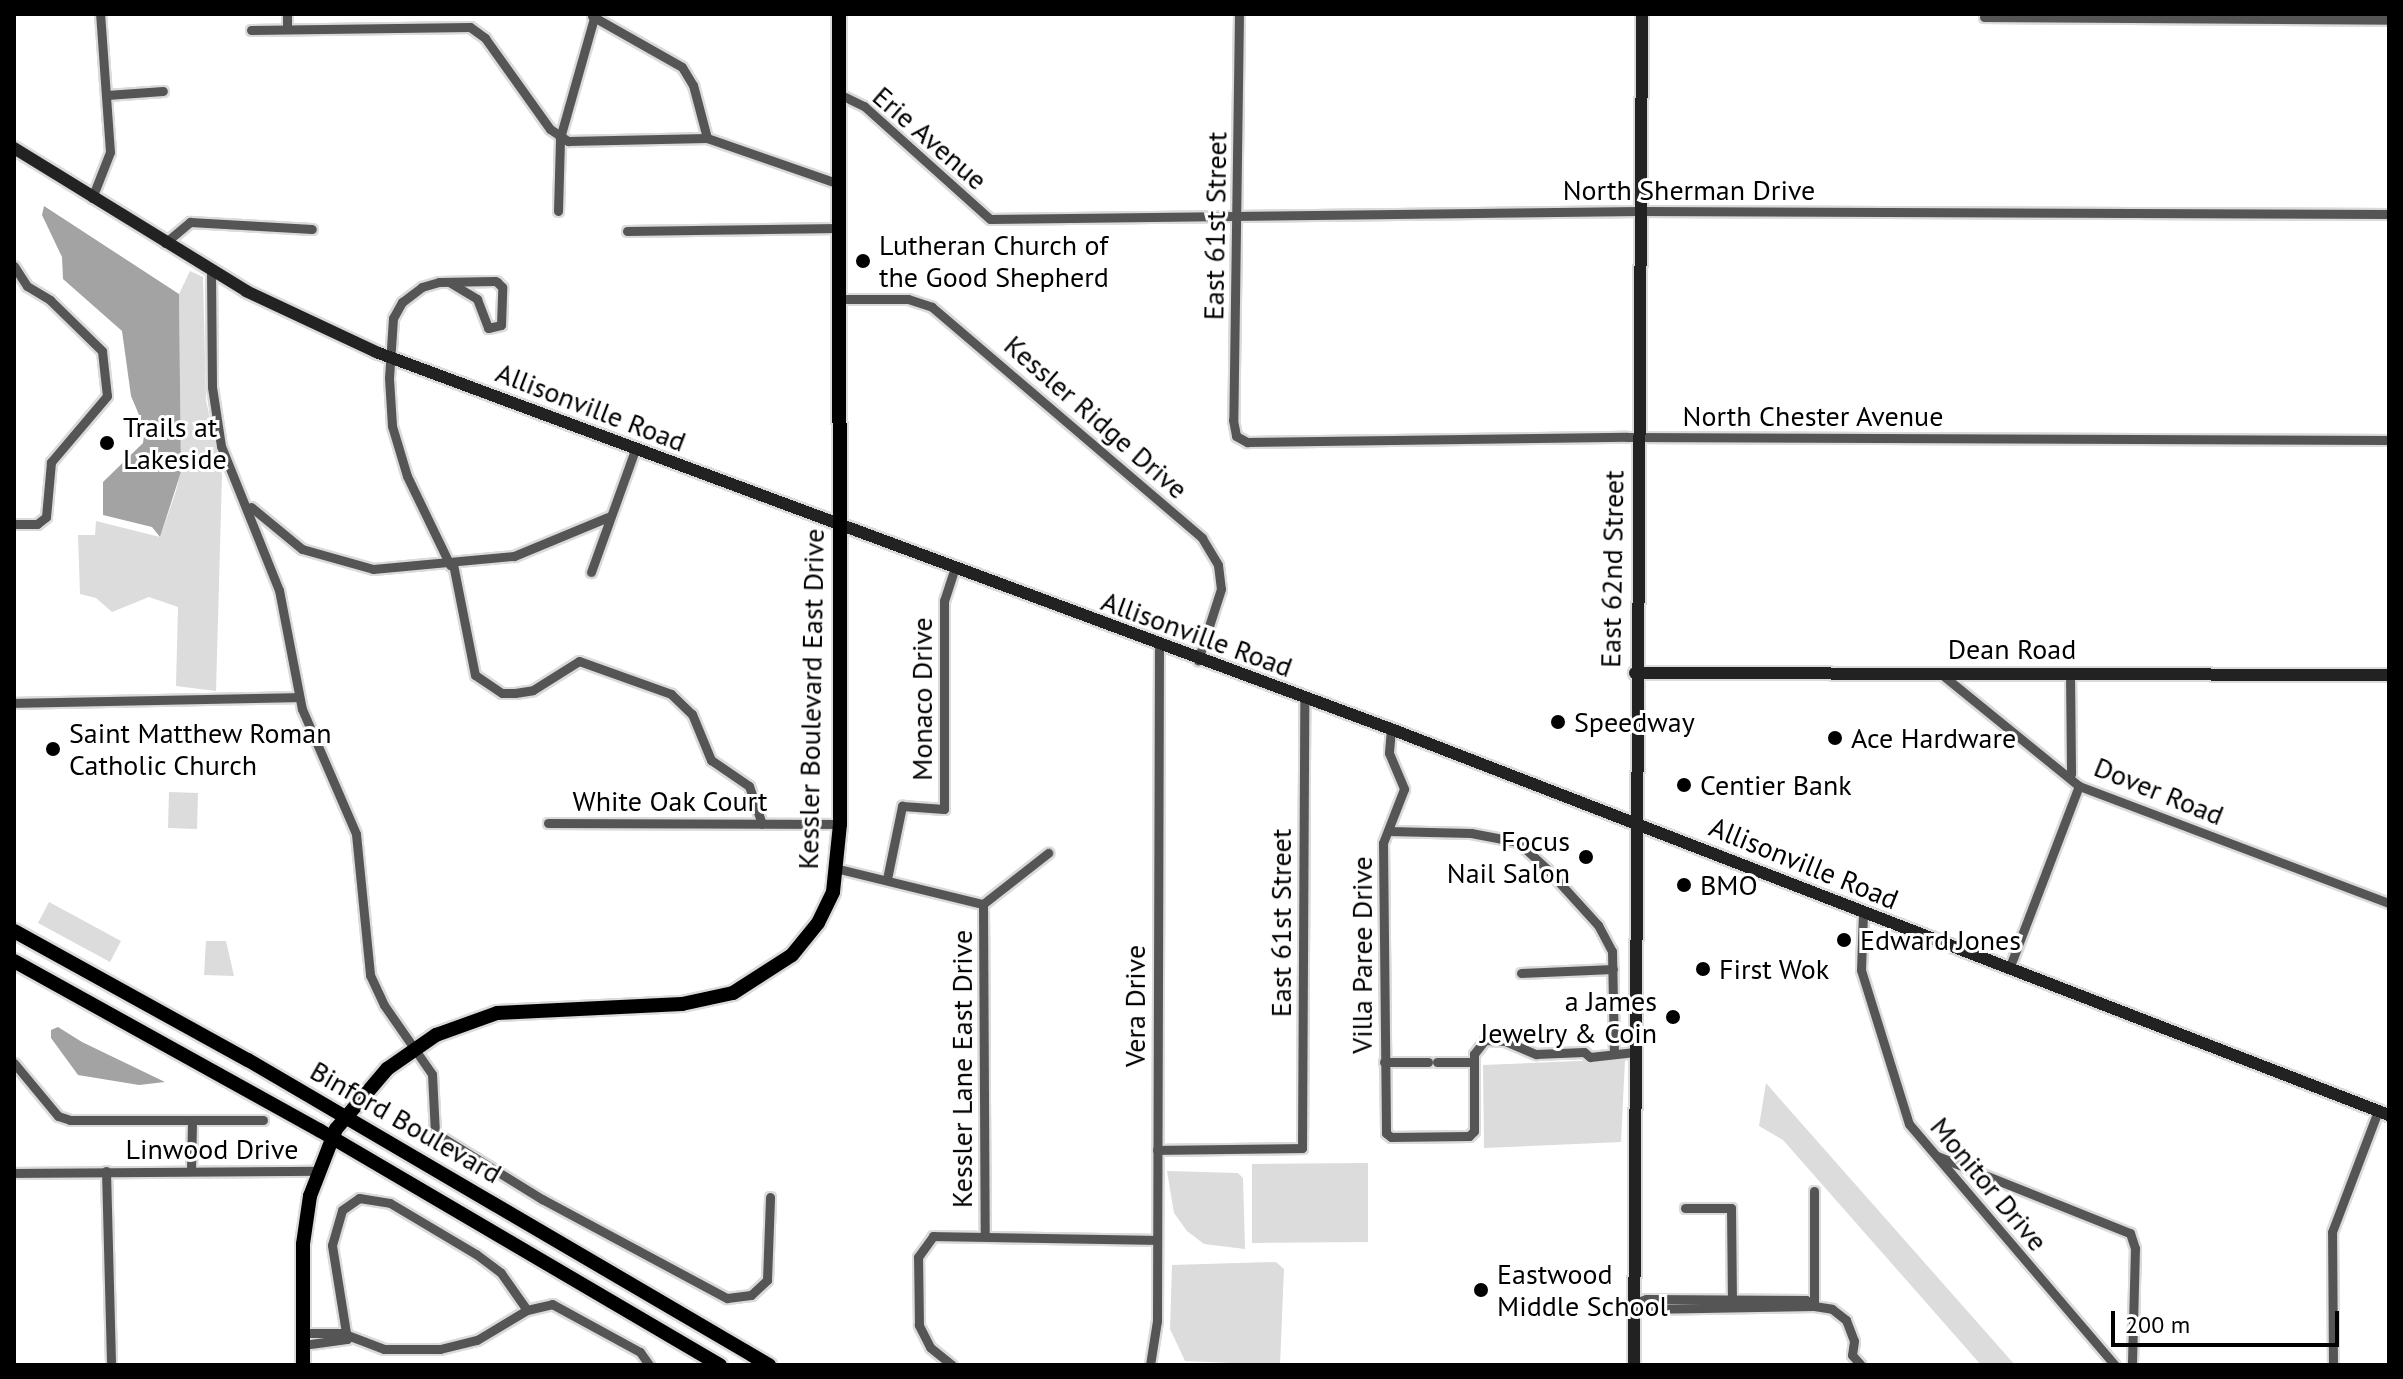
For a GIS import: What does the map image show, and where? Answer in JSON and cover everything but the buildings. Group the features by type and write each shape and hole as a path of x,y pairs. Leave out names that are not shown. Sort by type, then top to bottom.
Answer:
{"main road":[{"name":"Kessler Boulevard East Drive","path":"303,1365 303,1244 318,1171 331,1138 344,1117 373,1083 416,1047 454,1027 504,1012 682,1004 733,993 762,979 797,950 818,923 839,869 839,14"},
{"name":"East 62nd Street","path":"1634,1365 1635,673 1642,14"},
{"name":"Allisonville Road","path":"14,148 211,272 300,319 389,357 954,570 1391,729 2384,1113"},
{"name":"Dean Road","path":"1635,673 2389,675"},
{"name":"Binford Boulevard","path":"14,931 344,1117 769,1365"},
{"name":"Binford Boulevard","path":"14,961 331,1138 720,1365"}],"street":[{"path":"92,198 110,161 100,14"},
{"path":"287,14 287,29"},
{"name":"East 61st Street","path":"1238,438 1233,420 1239,14"},
{"path":"558,211 560,138 592,16 682,67 693,85 707,138"},
{"path":"1984,17 2389,20"},
{"path":"251,30 472,28 485,38 560,138 577,143 707,138 839,184"},
{"path":"107,95 163,91"},
{"name":"Erie Avenue","path":"839,94 864,106 990,219"},
{"name":"North Sherman Drive","path":"990,219 1640,211 2389,214"},
{"path":"165,243 190,222 312,229"},
{"path":"627,231 839,228"},
{"path":"14,266 27,286 50,300 102,351 107,396 51,462 46,517 37,524 14,524"},
{"path":"211,272 216,423 229,466 247,501 282,600 299,697 356,834 370,975 384,1005 416,1047 433,1077 430,1117 442,1141 720,1296 745,1298 767,1280 770,1197"},
{"path":"449,282 477,299 488,328 500,327 500,284 449,282 422,287 402,302 393,318 389,357 392,426 407,476 452,564 475,675 502,693 515,693 533,690 579,661 671,694 692,714 711,760 749,786 762,824"},
{"name":"Kessler Ridge Drive","path":"839,299 908,299 932,307 1202,538 1218,565 1221,589 1198,660"},
{"name":"North Chester Avenue","path":"1238,438 1259,443 1637,438 2389,440"},
{"path":"591,572 608,517 635,450"},
{"path":"247,501 284,538 327,560 373,569 452,564 525,553 608,517"},
{"name":"Monaco Drive","path":"887,879 902,806 944,809 944,601 954,570"},
{"name":"Vera Drive","path":"1150,1365 1157,1321 1159,646"},
{"name":"Dover Road","path":"1940,673 2071,774 2079,786 2389,903"},
{"path":"2070,673 2071,774"},
{"path":"14,703 299,697"},
{"name":"East 61st Street","path":"1157,1150 1302,1148 1304,698"},
{"name":"Villa Paree Drive","path":"1391,729 1389,753 1404,789 1383,843 1384,1127 1391,1137 1469,1136 1474,1131 1474,1062"},
{"path":"2009,969 2079,786"},
{"name":"White Oak Court","path":"548,823 840,824"},
{"path":"1388,831 1471,833 1518,842 1589,915 1612,951 1614,1052"},
{"path":"839,869 983,904 1048,853"},
{"name":"Kessler Lane East Drive","path":"952,1365 927,1345 918,1318 918,1257 927,1240 943,1234 985,1234 983,904"},
{"name":"Monitor Drive","path":"1863,913 1863,979 1902,1107 1934,1155 2115,1365"},
{"path":"1521,973 1613,969"},
{"path":"1384,1062 1474,1062 1485,1040 1505,1041 1536,1054 1584,1052 1590,1057 1635,1052"},
{"path":"14,1063 58,1116 70,1120 263,1120"},
{"path":"2333,1365 2332,1232 2384,1113"},
{"path":"191,1170 192,1121"},
{"path":"1934,1155 2130,1233 2135,1248 2132,1365"},
{"path":"106,1171 111,1365"},
{"name":"Linwood Drive","path":"14,1173 318,1171"},
{"path":"1814,1191 1814,1306"},
{"path":"347,1339 332,1245 346,1205 367,1197 390,1203 501,1273 527,1310"},
{"path":"1685,1208 1731,1208 1732,1305"},
{"path":"985,1234 1156,1240"},
{"path":"1634,1303 1646,1309 1732,1305 1814,1306 1835,1311 1849,1323 1852,1360 1861,1365"},
{"path":"303,1339 347,1339 384,1349 450,1348 477,1340 527,1310 561,1305 640,1352 649,1365"}],"shaded area":[{"path":"44,206 179,294 181,472 160,537 152,527 103,515 103,482 143,443 145,429 131,396 122,331 63,279 62,257 42,215"},
{"path":"190,271 203,277 206,400 222,475 216,691 176,686 178,607 149,597 112,612 96,598 80,594 78,535 95,535 96,521 160,537 175,494 181,472 179,294"},
{"path":"169,792 198,793 197,829 168,828"},
{"path":"49,902 121,941 110,962 38,923"},
{"path":"206,941 226,941 234,976 204,975"},
{"path":"58,1027 165,1082 139,1085 78,1075 51,1038 51,1030"},
{"path":"1625,1059 1621,1142 1484,1148 1483,1065"},
{"path":"1766,1083 2015,1365 1981,1365 1783,1140 1759,1126"},
{"path":"1368,1163 1368,1242 1252,1243 1252,1164"},
{"path":"1167,1171 1238,1173 1243,1178 1245,1249 1204,1244 1187,1231 1174,1213"},
{"path":"1276,1262 1284,1269 1280,1365 1185,1361 1170,1329 1172,1265"}],"place":[{"name":"Lutheran Church of the Good Shepherd","path":"863,261"},
{"name":"Trails at Lakeside","path":"107,443"},
{"name":"Speedway","path":"1558,722"},
{"name":"Ace Hardware","path":"1835,738"},
{"name":"Saint Matthew Roman Catholic Church","path":"53,749"},
{"name":"Centier Bank","path":"1684,785"},
{"name":"Focus Nail Salon","path":"1586,857"},
{"name":"BMO","path":"1684,885"},
{"name":"Edward Jones","path":"1844,940"},
{"name":"First Wok","path":"1703,969"},
{"name":"a James Jewelry & Coin","path":"1673,1017"},
{"name":"Eastwood Middle School","path":"1481,1290"}]}
